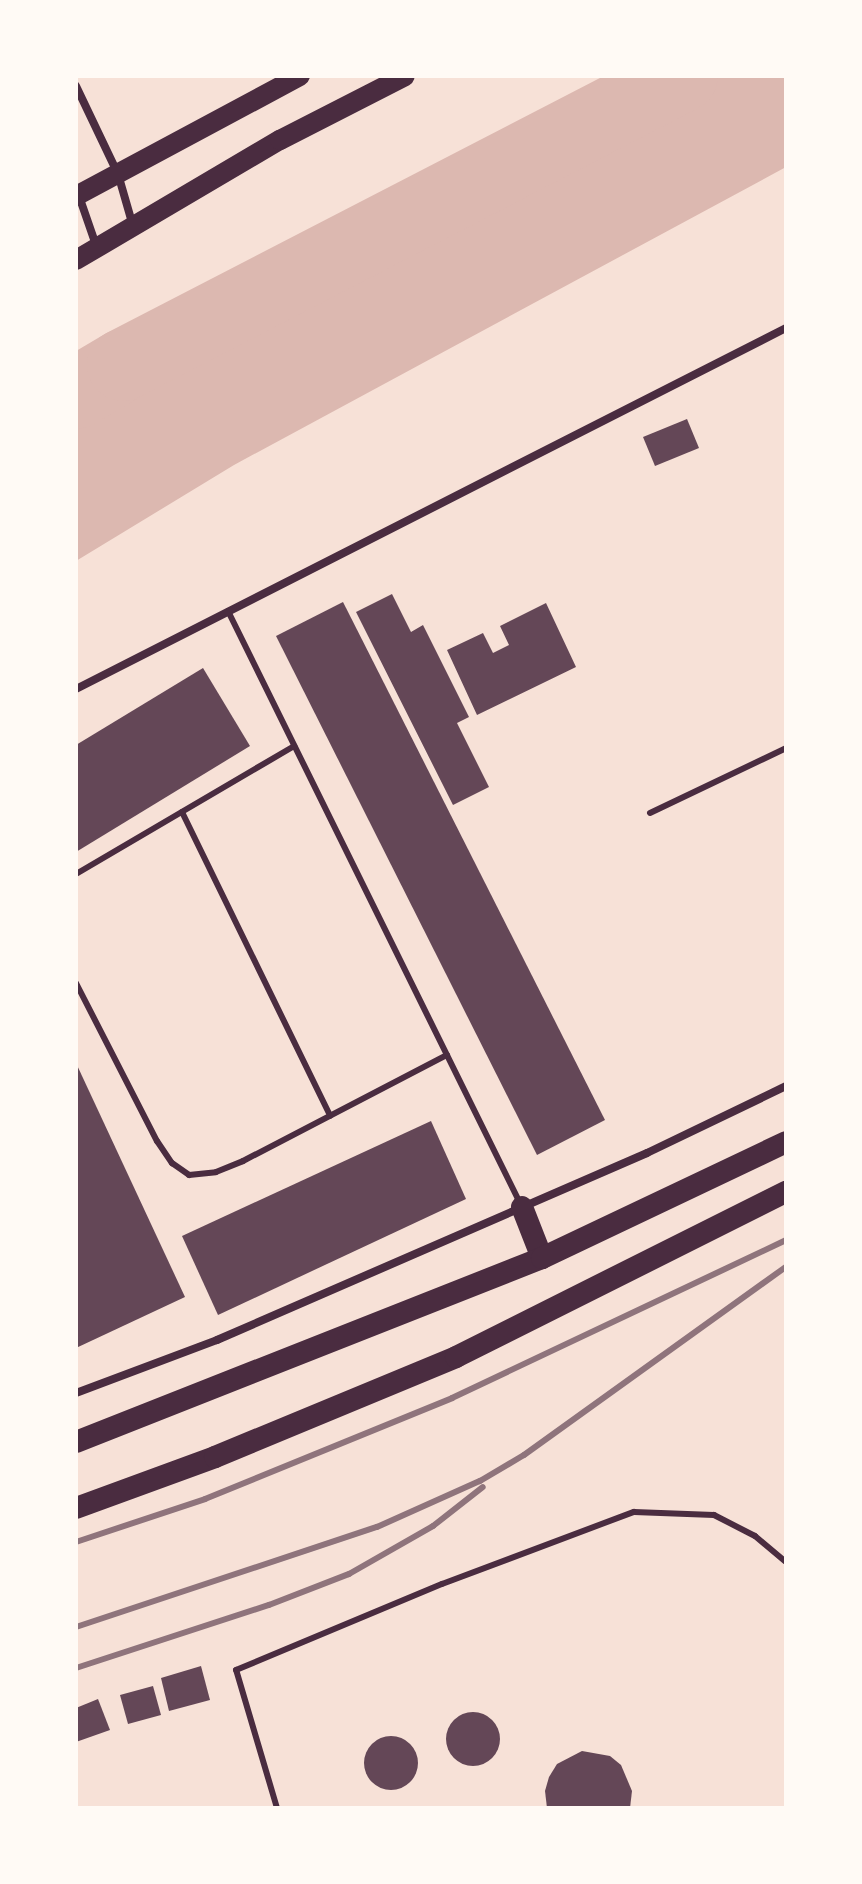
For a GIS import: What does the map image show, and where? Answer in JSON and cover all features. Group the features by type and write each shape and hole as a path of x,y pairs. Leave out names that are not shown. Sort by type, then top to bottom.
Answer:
{"highway":[{"path":"76,1442 542,1258 786,1142"},
{"path":"76,1508 215,1457 456,1357 786,1192"},
{"path":"522,1207 542,1258"}],"main road":[{"path":"77,193 300,76"},
{"path":"76,260 280,140 405,76"}],"street":[{"path":"76,86 118,174 133,227"},
{"path":"77,193 97,248"},
{"path":"76,689 786,330"},
{"path":"76,1393 217,1340 647,1153 786,1086"}],"lane":[{"path":"228,611 522,1207"},
{"path":"76,874 294,746"},
{"path":"650,813 786,748"},
{"path":"182,812 330,1116"},
{"path":"76,983 157,1141 172,1163 189,1175 216,1172 447,1055"},
{"path":"277,1808 236,1670 442,1584 634,1512 714,1515 755,1536 786,1562"}],"shaded area":[{"path":"682,76 786,76 786,167 234,465 76,561 76,393 123,365"}],"building":[{"path":"687,419 699,448 655,466 643,437"},
{"path":"392,594 411,632 423,625 469,717 457,723 489,787 453,805 356,612"},
{"path":"343,602 605,1120 537,1155 276,636"},
{"path":"546,603 576,667 477,715 447,650 483,633 493,653 509,645 500,626"},
{"path":"203,668 250,746 76,852 76,745"},
{"path":"76,1063 185,1297 76,1348"},
{"path":"431,1121 466,1199 218,1315 182,1236"},
{"path":"201,1666 210,1700 169,1711 161,1678"},
{"path":"153,1686 161,1715 128,1724 120,1695"},
{"path":"98,1699 110,1730 76,1742 76,1708"},
{"path":"473,1712 492,1720 500,1739 492,1758 473,1766 454,1758 446,1739 454,1720"},
{"path":"391,1736 410,1744 418,1763 410,1782 391,1790 372,1782 364,1763 372,1744"},
{"path":"582,1751 610,1756 621,1765 632,1791 630,1808 547,1808 545,1791 549,1777 557,1764"}],"waterway":[{"path":"76,393 123,365 682,76"}],"railway":[{"path":"76,1542 205,1499 452,1398 786,1240"},
{"path":"76,1627 377,1527 480,1481 524,1455 786,1267"},
{"path":"76,1668 269,1605 349,1574 433,1526 483,1487"}]}
